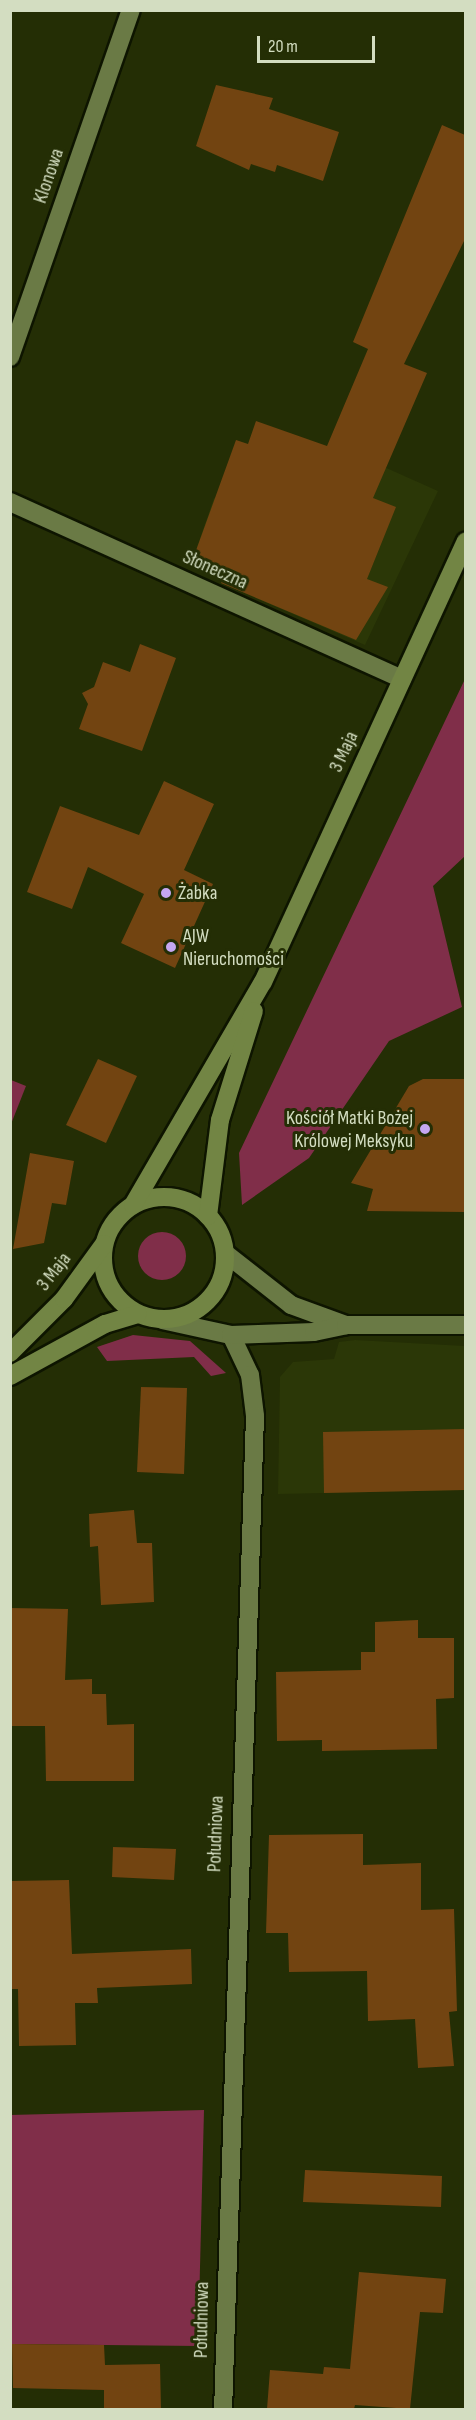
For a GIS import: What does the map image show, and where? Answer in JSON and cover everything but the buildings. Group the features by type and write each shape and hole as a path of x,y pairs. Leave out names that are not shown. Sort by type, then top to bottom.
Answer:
{"street":[{"name":"Klonowa","path":"10,357 131,10"},
{"name":"Słoneczna","path":"10,502 402,679"},
{"name":"3 Maja","path":"133,1205 263,982 465,541"},
{"name":"3 Maja","path":"208,1216 220,1120 263,982"},
{"path":"346,1325 291,1305 225,1253 208,1216 172,1198 133,1205 115,1221 105,1242 108,1284 138,1314 162,1320 231,1335 314,1332 346,1325 465,1325"},
{"name":"3 Maja","path":"10,1353 63,1299 105,1242"},
{"path":"162,1320 201,1307 223,1274 225,1253"},
{"path":"10,1376 95,1329 138,1314"},
{"name":"Południowa","path":"223,2409 255,1416 250,1375 231,1335"}],"shaded area":[{"path":"355,454 438,491 365,645 221,583 227,571 200,558 197,547 214,498 248,513"},
{"path":"465,679 465,856 433,886 462,1007 389,1041 309,1158 242,1205 239,1153"},
{"path":"11,1080 26,1086 11,1124"},
{"path":"162,1232 179,1239 186,1256 179,1273 162,1280 145,1273 138,1256 145,1239"},
{"path":"133,1335 190,1341 226,1373 211,1376 194,1357 107,1361 97,1347"},
{"path":"355,1340 465,1346 465,1490 278,1494 280,1377 293,1362 334,1359 339,1342"},
{"path":"204,2110 198,2346 12,2344 10,2115"}],"place":[{"name":"Żabka","path":"166,893"},
{"name":"AJW Nieruchomości","path":"171,947"},
{"name":"Kościół Matki Bożej Królowej Meksyku","path":"425,1129"}]}
